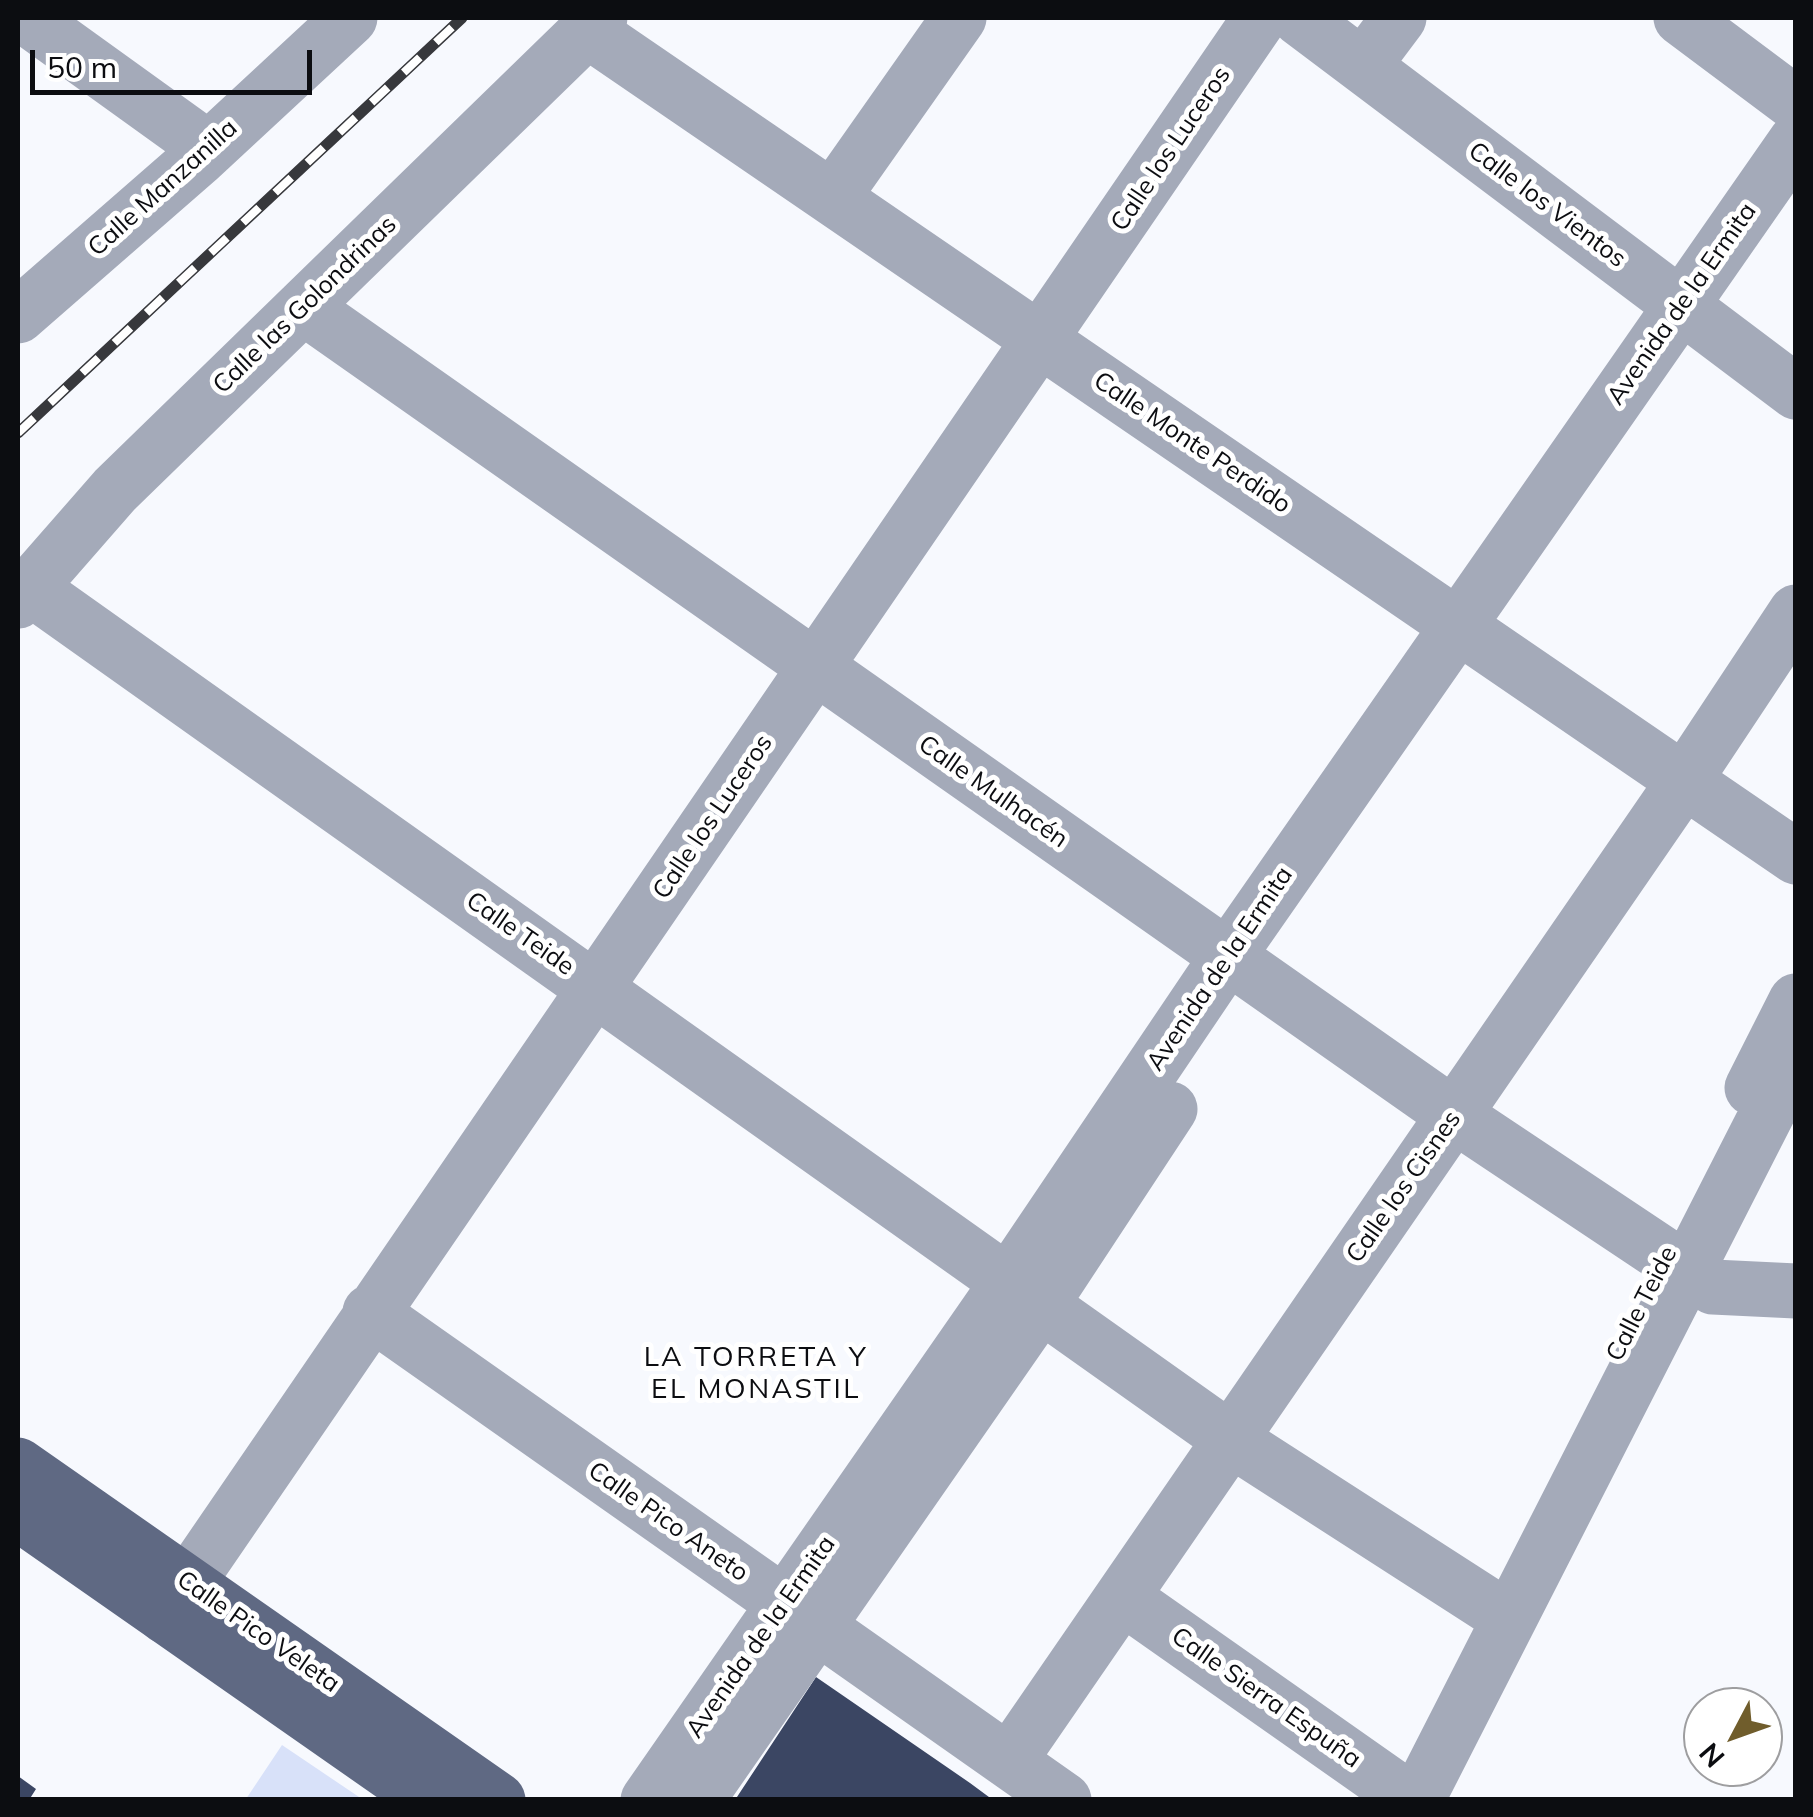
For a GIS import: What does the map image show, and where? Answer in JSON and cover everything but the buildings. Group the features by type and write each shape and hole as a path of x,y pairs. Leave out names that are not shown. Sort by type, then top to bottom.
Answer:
{"main road":[{"name":"Calle Pico Veleta","path":"18,1466 176,1599 429,1800"},
{"name":"Calle Pico Veleta","path":"18,1513 176,1599 498,1800"}],"street":[{"path":"27,18 209,149"},
{"name":"Calle Manzanilla","path":"18,316 209,149 350,18"},
{"path":"833,198 959,18"},
{"name":"Calle los Luceros","path":"176,1599 1260,18"},
{"name":"Calle los Vientos","path":"1299,18 1796,392"},
{"path":"1363,66 1399,18"},
{"path":"1681,18 1796,104"},
{"name":"Calle Monte Perdido","path":"594,24 833,198 1796,857"},
{"name":"Calle las Golondrinas","path":"24,595 115,490 594,24"},
{"name":"Avenida de la Ermita","path":"648,1800 800,1616 1025,1294 1242,966 1693,315 1796,141"},
{"name":"Avenida de la Ermita","path":"1693,315 1796,197"},
{"name":"Calle Mulhacén","path":"302,308 1454,1115 1689,1271"},
{"name":"Calle Teide","path":"24,595 596,988 1230,1439 1494,1610"},
{"name":"Calle los Cisnes","path":"1009,1761 1796,612"},
{"name":"Calle Teide","path":"1474,1690 1492,1638 1494,1610 1506,1565 1689,1271 1796,1001"},
{"path":"1414,1800 1474,1690 1796,1057"},
{"path":"1448,1800 1541,1628 1689,1271 1796,1118"},
{"path":"1689,1271 1796,1291"},
{"name":"Calle Pico Aneto","path":"370,1312 1064,1800"},
{"name":"Calle Sierra Espuña","path":"1122,1596 1414,1800"},
{"name":"Avenida de la Ermita","path":"697,1800 800,1616"}],"shaded area":[{"path":"282,1745 362,1799 246,1799"}],"railway":[{"path":"18,433 462,18"}],"district":[{"name":"LA TORRETA Y EL MONASTIL","path":"756,1374"}]}
